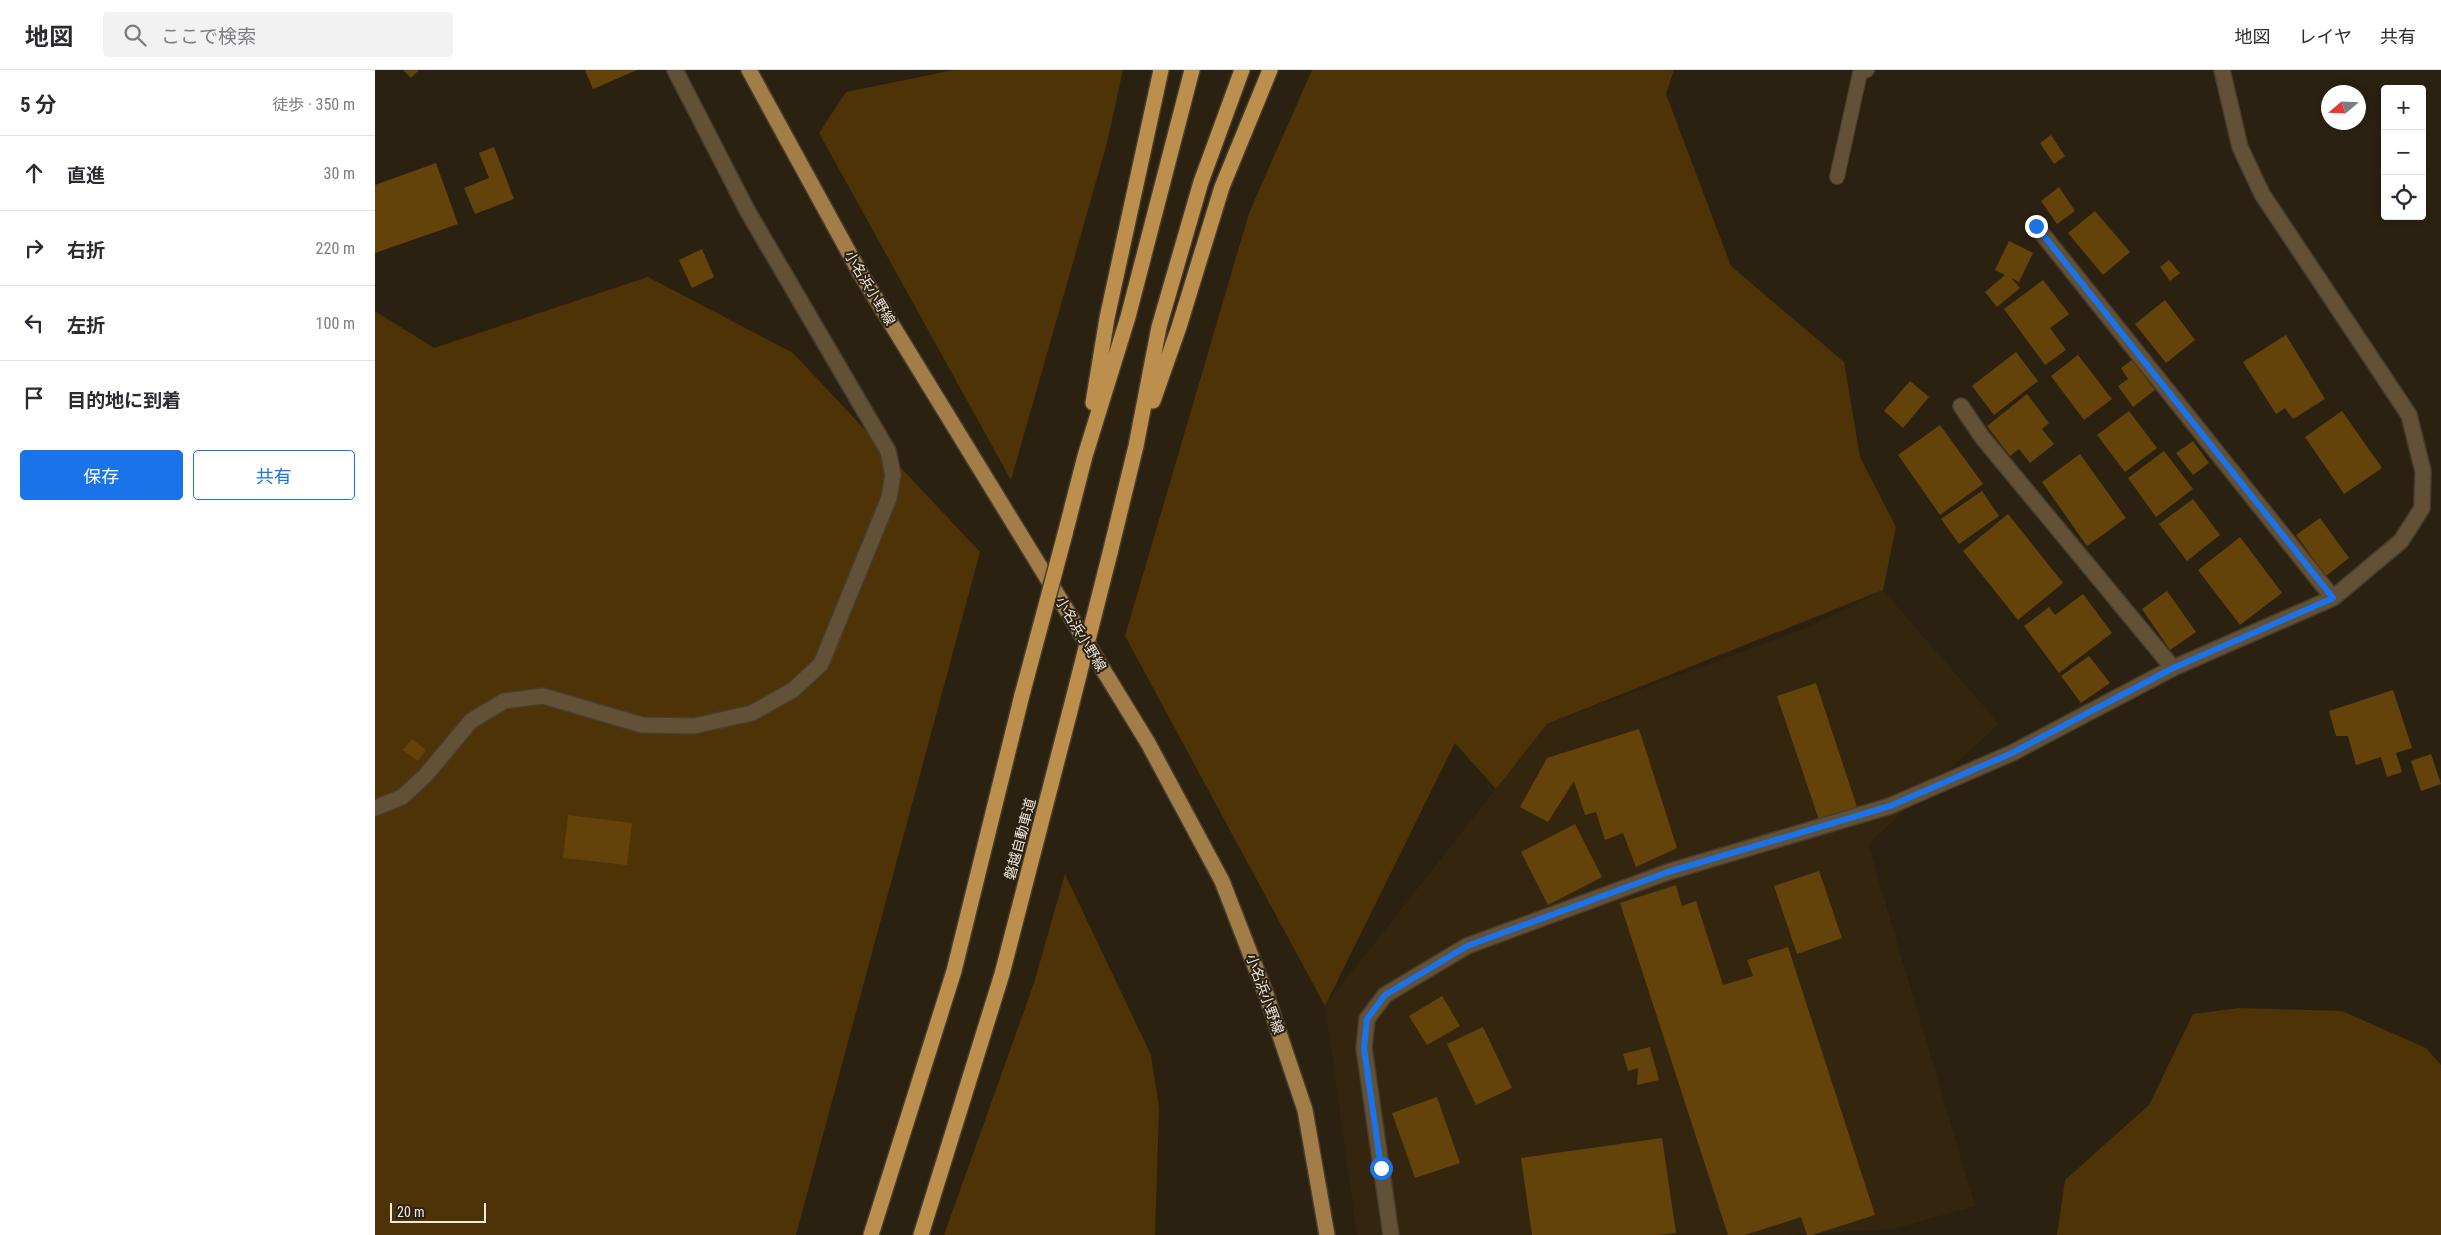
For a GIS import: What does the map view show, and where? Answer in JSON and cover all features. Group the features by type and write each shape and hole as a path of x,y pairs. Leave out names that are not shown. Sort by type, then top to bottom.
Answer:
{"highway":[{"path":"1085,456 1107,318 1161,70"},
{"path":"871,1235 954,971 1085,456 1129,317 1192,70"},
{"path":"1136,446 1159,326 1201,182 1242,70"},
{"path":"1136,446 1179,327 1222,187 1270,70"},
{"name":"磐越自動車道","path":"921,1235 1001,974 1071,711 1136,446"}],"main road":[{"name":"小名浜小野線","path":"749,70 859,271 1148,743 1222,881 1267,997 1305,1110 1327,1235"}],"street":[{"path":"375,808 402,797 425,776 471,721 503,701 543,696 642,726 694,726 752,712 793,690 821,664 885,508 893,475 888,451 748,212 675,70"},
{"path":"1391,1235 1364,1048 1367,1019 1385,995 1476,942 1668,872 1890,806 2012,753 2173,668 2333,598 2401,542 2422,508 2423,470 2409,415 2262,194 2240,147 2222,70"},
{"path":"2036,226 2333,598"},
{"path":"1961,406 1982,437 2173,668"}],"lane":[{"path":"1837,178 1860,73 1867,70"}],"shaded area":[{"path":"954,70 1123,70 1107,143 1011,480 819,133 846,92"},
{"path":"1312,70 1674,70 1666,94 1731,266 1844,362 1860,457 1896,527 1883,590 1547,724 1496,789 1455,743 1325,1006 1125,636 1249,213"},
{"path":"648,277 793,353 980,552 796,1235 375,1235 375,311 434,348"},
{"path":"1883,590 1999,724 1868,844 1975,1206 1893,1229 1790,1235 1357,1235 1325,1006 1547,724 1811,626"},
{"path":"1065,874 1151,1055 1159,1108 1155,1235 944,1235 1034,983"},
{"path":"2239,1008 2342,1011 2426,1048 2441,1065 2441,1235 2057,1235 2065,1180 2149,1105 2193,1014"}],"building":[{"path":"403,70 419,70 411,78"},
{"path":"585,70 637,70 593,89"},
{"path":"2051,135 2065,156 2054,164 2040,143"},
{"path":"494,147 514,199 475,214 464,188 489,178 479,153"},
{"path":"436,163 458,224 375,253 375,185"},
{"path":"2059,187 2075,211 2057,224 2041,201"},
{"path":"2095,211 2130,252 2103,275 2068,233"},
{"path":"2009,241 2033,253 2019,282 2011,278 2020,288 1997,307 1985,292 2005,275 1995,270"},
{"path":"702,249 714,277 692,288 679,260"},
{"path":"2169,260 2180,273 2170,281 2160,267"},
{"path":"2043,280 2069,314 2050,328 2066,350 2045,365 2004,309"},
{"path":"2165,300 2195,340 2166,363 2135,324"},
{"path":"2286,335 2325,399 2293,419 2285,408 2276,414 2243,362"},
{"path":"2016,352 2038,381 1994,415 1972,386"},
{"path":"2078,355 2112,399 2084,420 2051,376"},
{"path":"2132,360 2155,390 2133,407 2118,386 2128,379 2121,368"},
{"path":"1910,381 1929,397 1903,428 1884,411"},
{"path":"2027,394 2049,423 2042,429 2054,444 2030,463 2019,449 2010,456 1987,426"},
{"path":"2129,411 2157,448 2125,472 2097,435"},
{"path":"2342,411 2382,468 2344,494 2305,437"},
{"path":"1940,425 1983,484 1940,515 1898,455"},
{"path":"2193,441 2209,463 2193,475 2176,453"},
{"path":"2164,451 2193,489 2156,517 2128,478"},
{"path":"2080,454 2126,518 2087,546 2042,482"},
{"path":"1982,491 1999,516 1959,544 1941,519"},
{"path":"2193,499 2220,535 2187,561 2159,524"},
{"path":"2008,514 2063,583 2018,620 1963,551"},
{"path":"2320,518 2349,558 2326,576 2296,535"},
{"path":"2240,537 2282,593 2240,625 2198,570"},
{"path":"2167,591 2196,632 2170,650 2142,609"},
{"path":"2083,594 2112,633 2059,673 2024,626 2049,607 2055,615"},
{"path":"2089,656 2110,683 2081,703 2061,676"},
{"path":"1816,683 1857,807 1819,820 1777,696"},
{"path":"2393,690 2412,748 2396,753 2402,772 2387,777 2381,757 2356,765 2348,736 2336,736 2329,711"},
{"path":"1639,729 1677,848 1636,867 1623,833 1605,840 1596,812 1585,815 1574,781 1548,822 1520,807 1547,758"},
{"path":"412,739 426,750 418,761 403,750"},
{"path":"2431,754 2441,784 2421,791 2411,761"},
{"path":"568,815 632,823 627,865 563,858"},
{"path":"1575,824 1602,877 1548,905 1521,852"},
{"path":"1819,871 1842,938 1797,954 1774,886"},
{"path":"1676,885 1682,906 1696,901 1723,985 1753,976 1747,960 1788,947 1875,1215 1812,1235 1807,1235 1801,1217 1745,1235 1728,1235 1620,903"},
{"path":"1442,996 1460,1026 1427,1045 1409,1016"},
{"path":"1483,1027 1512,1088 1476,1105 1447,1044"},
{"path":"1650,1047 1659,1080 1637,1085 1638,1068 1628,1071 1623,1054"},
{"path":"1437,1097 1460,1163 1415,1178 1392,1113"},
{"path":"1662,1138 1676,1233 1659,1235 1532,1235 1521,1158"}],"route":[{"path":"1381,1168 1364,1048 1367,1019 1385,995 1467,946 1597,897 1668,872 1890,806 2012,753 2173,668 2333,598 2036,226"}]}
